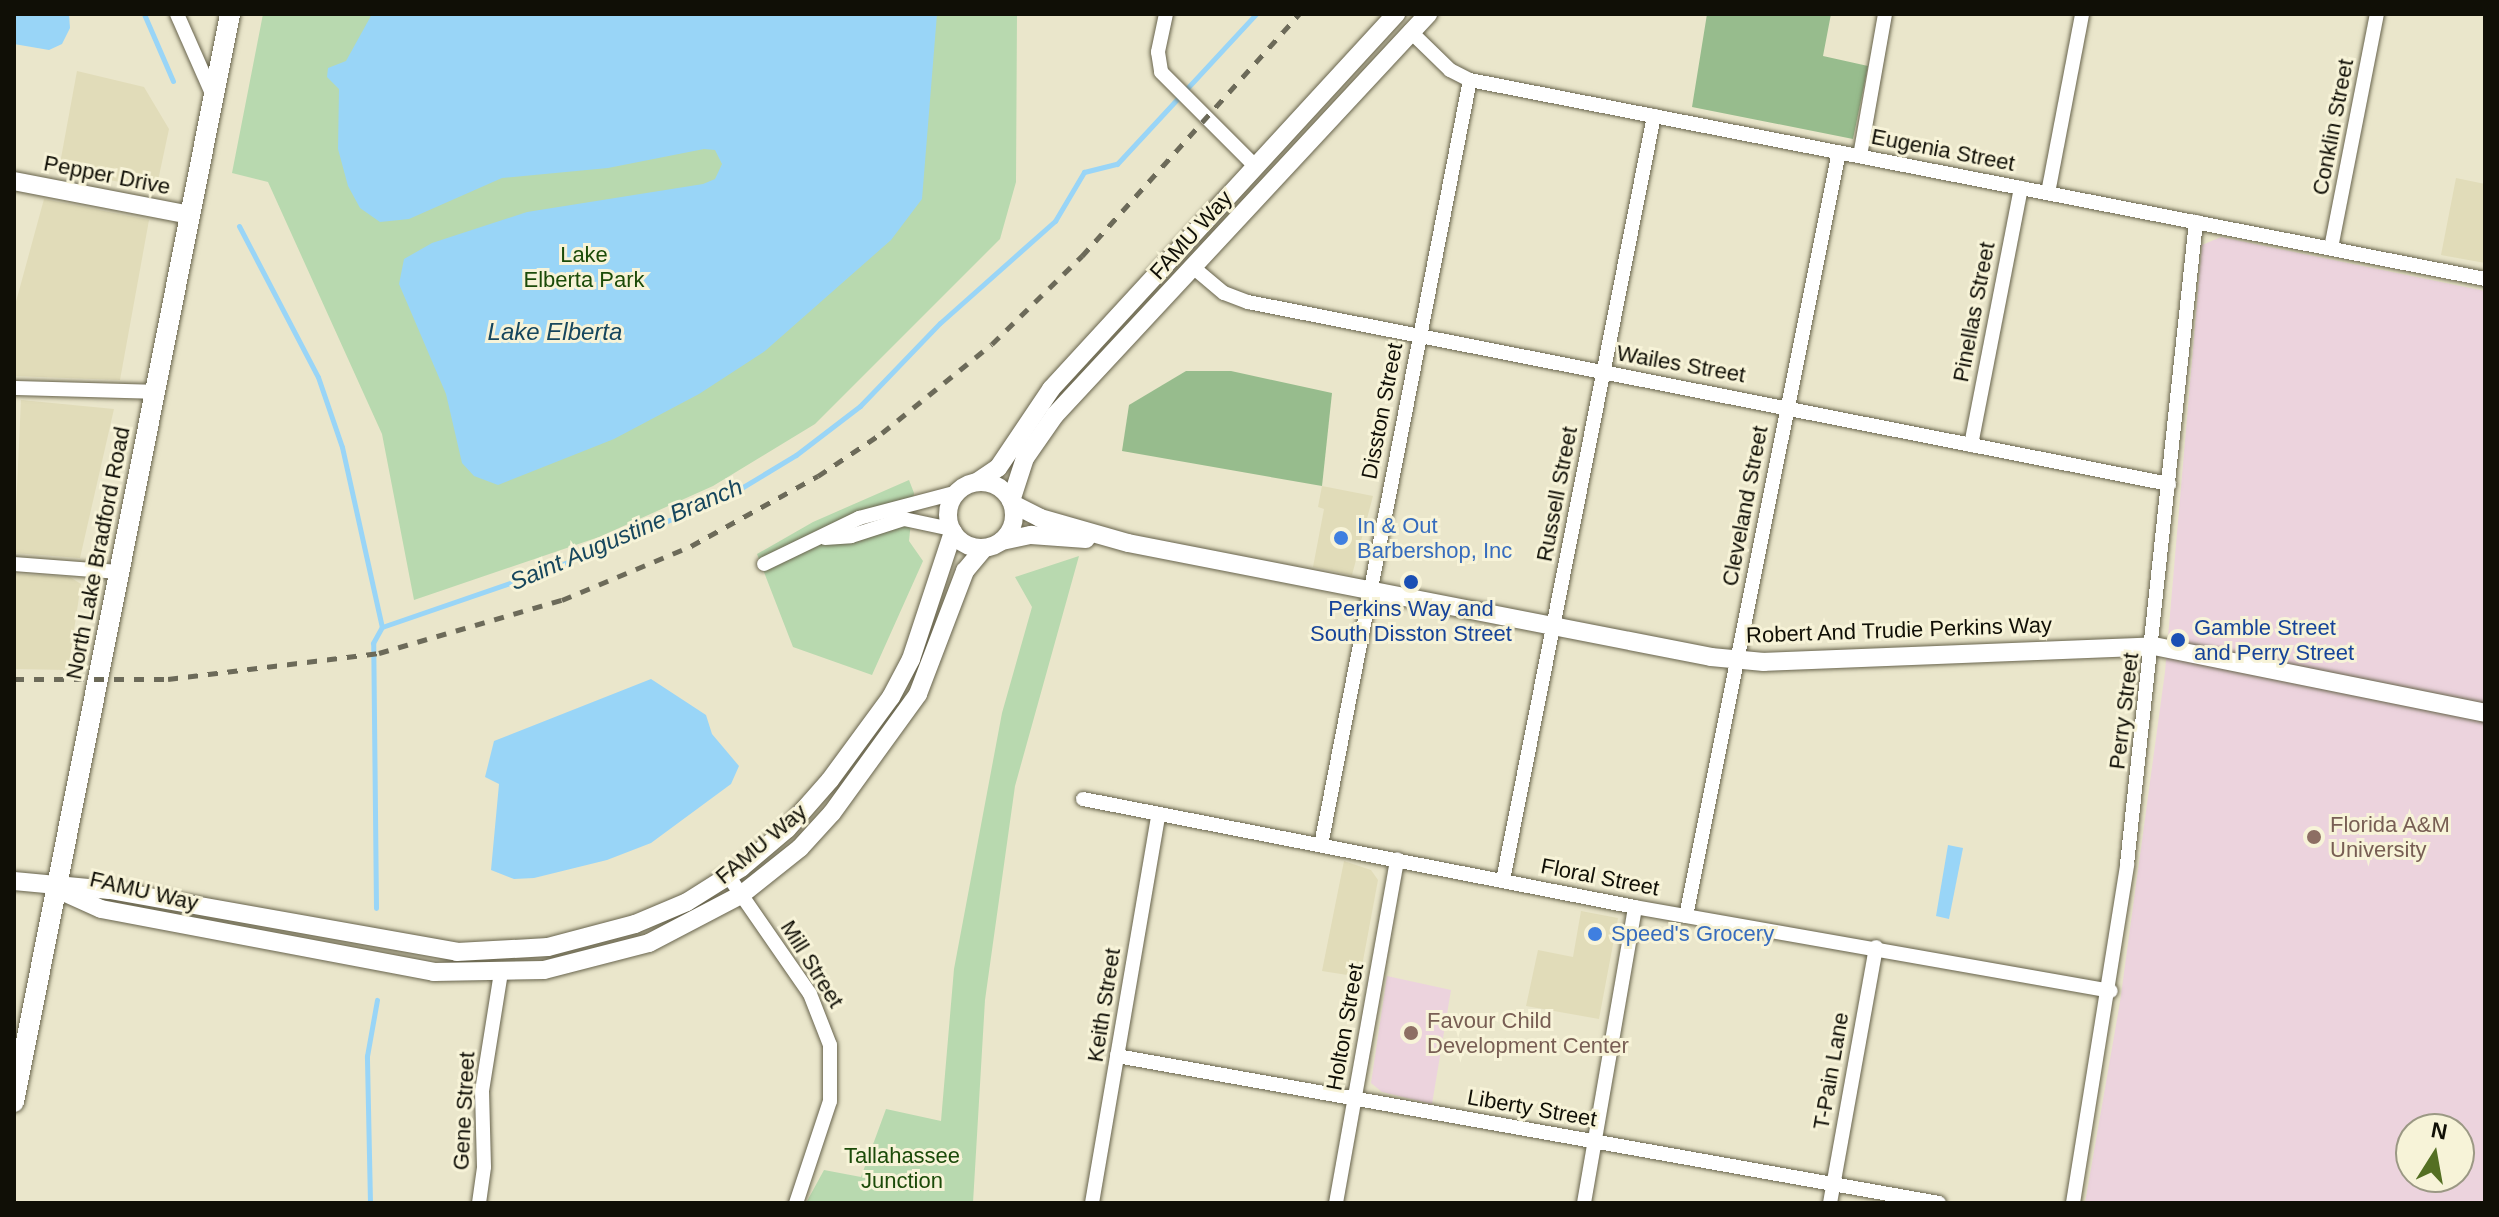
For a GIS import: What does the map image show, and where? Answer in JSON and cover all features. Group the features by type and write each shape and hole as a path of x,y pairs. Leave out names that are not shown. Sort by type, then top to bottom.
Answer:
{"main road":[{"name":"North Lake Bradford Road","path":"14,1102 230,14"}],"street":[{"path":"177,14 214,98"},
{"path":"1166,14 1158,57 1168,82 1256,167"},
{"name":"FAMU Way","path":"57,889 110,890 405,946 488,952 548,947 609,933 673,908 729,877 799,817 891,697 926,624 952,530 949,509 958,492 998,468 1051,389 1396,14"},
{"name":"FAMU Way","path":"1002,541 1013,524 1012,502 1022,465 1048,424 1428,14"},
{"path":"1860,156 1885,14"},
{"path":"2048,193 2082,14"},
{"name":"Conklin Street","path":"2331,248 2377,14"},
{"name":"Eugenia Street","path":"1410,31 1450,70 1470,80 2485,279"},
{"name":"Disston Street","path":"1321,845 1470,80"},
{"name":"Russell Street","path":"1503,880 1654,116"},
{"name":"Cleveland Street","path":"1686,916 1839,152"},
{"name":"Pepper Drive","path":"14,181 190,215"},
{"name":"Pinellas Street","path":"1971,445 2021,188"},
{"name":"Perry Street","path":"2073,1203 2111,991 2154,646 2196,222"},
{"name":"Wailes Street","path":"1194,268 1240,300 2169,484"},
{"path":"14,388 154,392"},
{"path":"977,482 995,485 1012,502"},
{"path":"764,564 884,509 958,492"},
{"name":"Robert And Trudie Perkins Way","path":"1012,502 1040,518 1128,543 1554,628 1737,660 2154,646 2485,713"},
{"path":"824,538 851,536 904,519 952,530 964,543 984,548 1002,541"},
{"name":"Robert And Trudie Perkins Way","path":"1002,541 1031,535 1128,543"},
{"name":"FAMU Way","path":"57,889 101,909 409,968 501,973 560,967 620,953 694,923 741,895 823,824 901,722 931,667 965,571 984,548"},
{"path":"14,564 119,572"},
{"name":"Floral Street","path":"1083,799 1635,907 1876,947 2111,991"},
{"name":"Keith Street","path":"1092,1203 1158,815"},
{"name":"Holton Street","path":"1336,1203 1397,859"},
{"name":"Mill Street","path":"729,877 810,994 826,1027 833,1080 822,1130 796,1203"},
{"path":"14,881 57,889"},
{"path":"1584,1203 1635,907"},
{"name":"T-Pain Lane","path":"1830,1203 1876,947"},
{"name":"Gene Street","path":"479,1203 484,1167 482,1091 501,973"},
{"name":"Liberty Street","path":"1117,1056 1939,1203"}],"shaded area":[{"path":"77,71 144,87 169,129 156,190 59,169"},
{"path":"2456,178 2485,184 2485,263 2441,255"},
{"path":"44,199 149,220 120,380 14,376 14,309"},
{"name":"Florida A&M University","path":"2221,237 2485,291 2485,1203 2085,1203 2120,1002 2165,672 2202,245"},
{"path":"21,400 114,409 80,558 14,553"},
{"name":"In & Out Barbershop, Inc","path":"1322,486 1373,496 1352,575 1313,567 1324,509 1318,507"},
{"path":"14,574 70,577 81,584 68,670 14,669"},
{"path":"1344,861 1371,870 1378,880 1360,977 1322,971"},
{"path":"1581,911 1618,918 1599,1019 1526,1006 1538,950 1573,957"},
{"name":"Favour Child Development Center","path":"1387,976 1451,990 1432,1104 1382,1092 1371,1083"}],"green space":[{"name":"Lake Elberta Park","path":"263,14 1017,14 1016,182 1000,239 815,424 713,486 599,537 414,600 382,434 268,182 232,173"},
{"path":"1707,14 1831,14 1823,56 1868,66 1853,139 1692,107"},
{"path":"1186,371 1231,371 1332,393 1322,486 1122,451 1129,405"},
{"path":"909,480 914,493 909,541 923,561 872,675 793,647 757,554 813,522"},
{"name":"Tallahassee Junction","path":"1079,556 1015,786 985,1000 973,1203 806,1203 824,1170 861,1177 886,1109 941,1121 954,969 1002,713 1032,607 1015,577"}],"water":[{"path":"14,14 69,14 70,28 62,44 49,50 14,44"},
{"name":"Lake Elberta","path":"372,14 937,14 922,199 891,240 765,351 699,394 614,439 498,485 474,476 462,463 446,394 399,284 404,259 432,243 527,212 703,184 715,179 722,164 715,150 704,149 608,168 502,178 409,219 380,222 360,208 348,186 338,149 339,89 327,77 328,68 346,61"},
{"path":"651,679 706,715 712,734 739,766 731,784 651,843 607,860 534,878 514,879 491,870 499,784 485,777 494,741"},
{"path":"1948,845 1963,848 1949,919 1936,916"}],"waterway":[{"path":"144,14 173,81"},
{"name":"Saint Augustine Branch","path":"376,908 373,643 382,627 553,568 728,496 796,455 860,406 940,323 1055,221 1084,172 1117,164 1256,14"},
{"path":"239,226 318,377 342,447 382,627"},
{"name":"Saint Augustine Branch","path":"370,1203 367,1056 377,1000"}],"railway":[{"path":"14,679 168,679 379,653 562,600 691,546 818,476 882,433 992,344 1082,256 1299,14"}],"place":[{"name":"In & Out Barbershop, Inc","path":"1341,538"},
{"name":"Perkins Way and South Disston Street","path":"1411,582"},
{"name":"Gamble Street and Perry Street","path":"2178,640"},
{"name":"Florida A&M University","path":"2314,837"},
{"name":"Speed's Grocery","path":"1595,934"},
{"name":"Favour Child Development Center","path":"1411,1033"}]}
